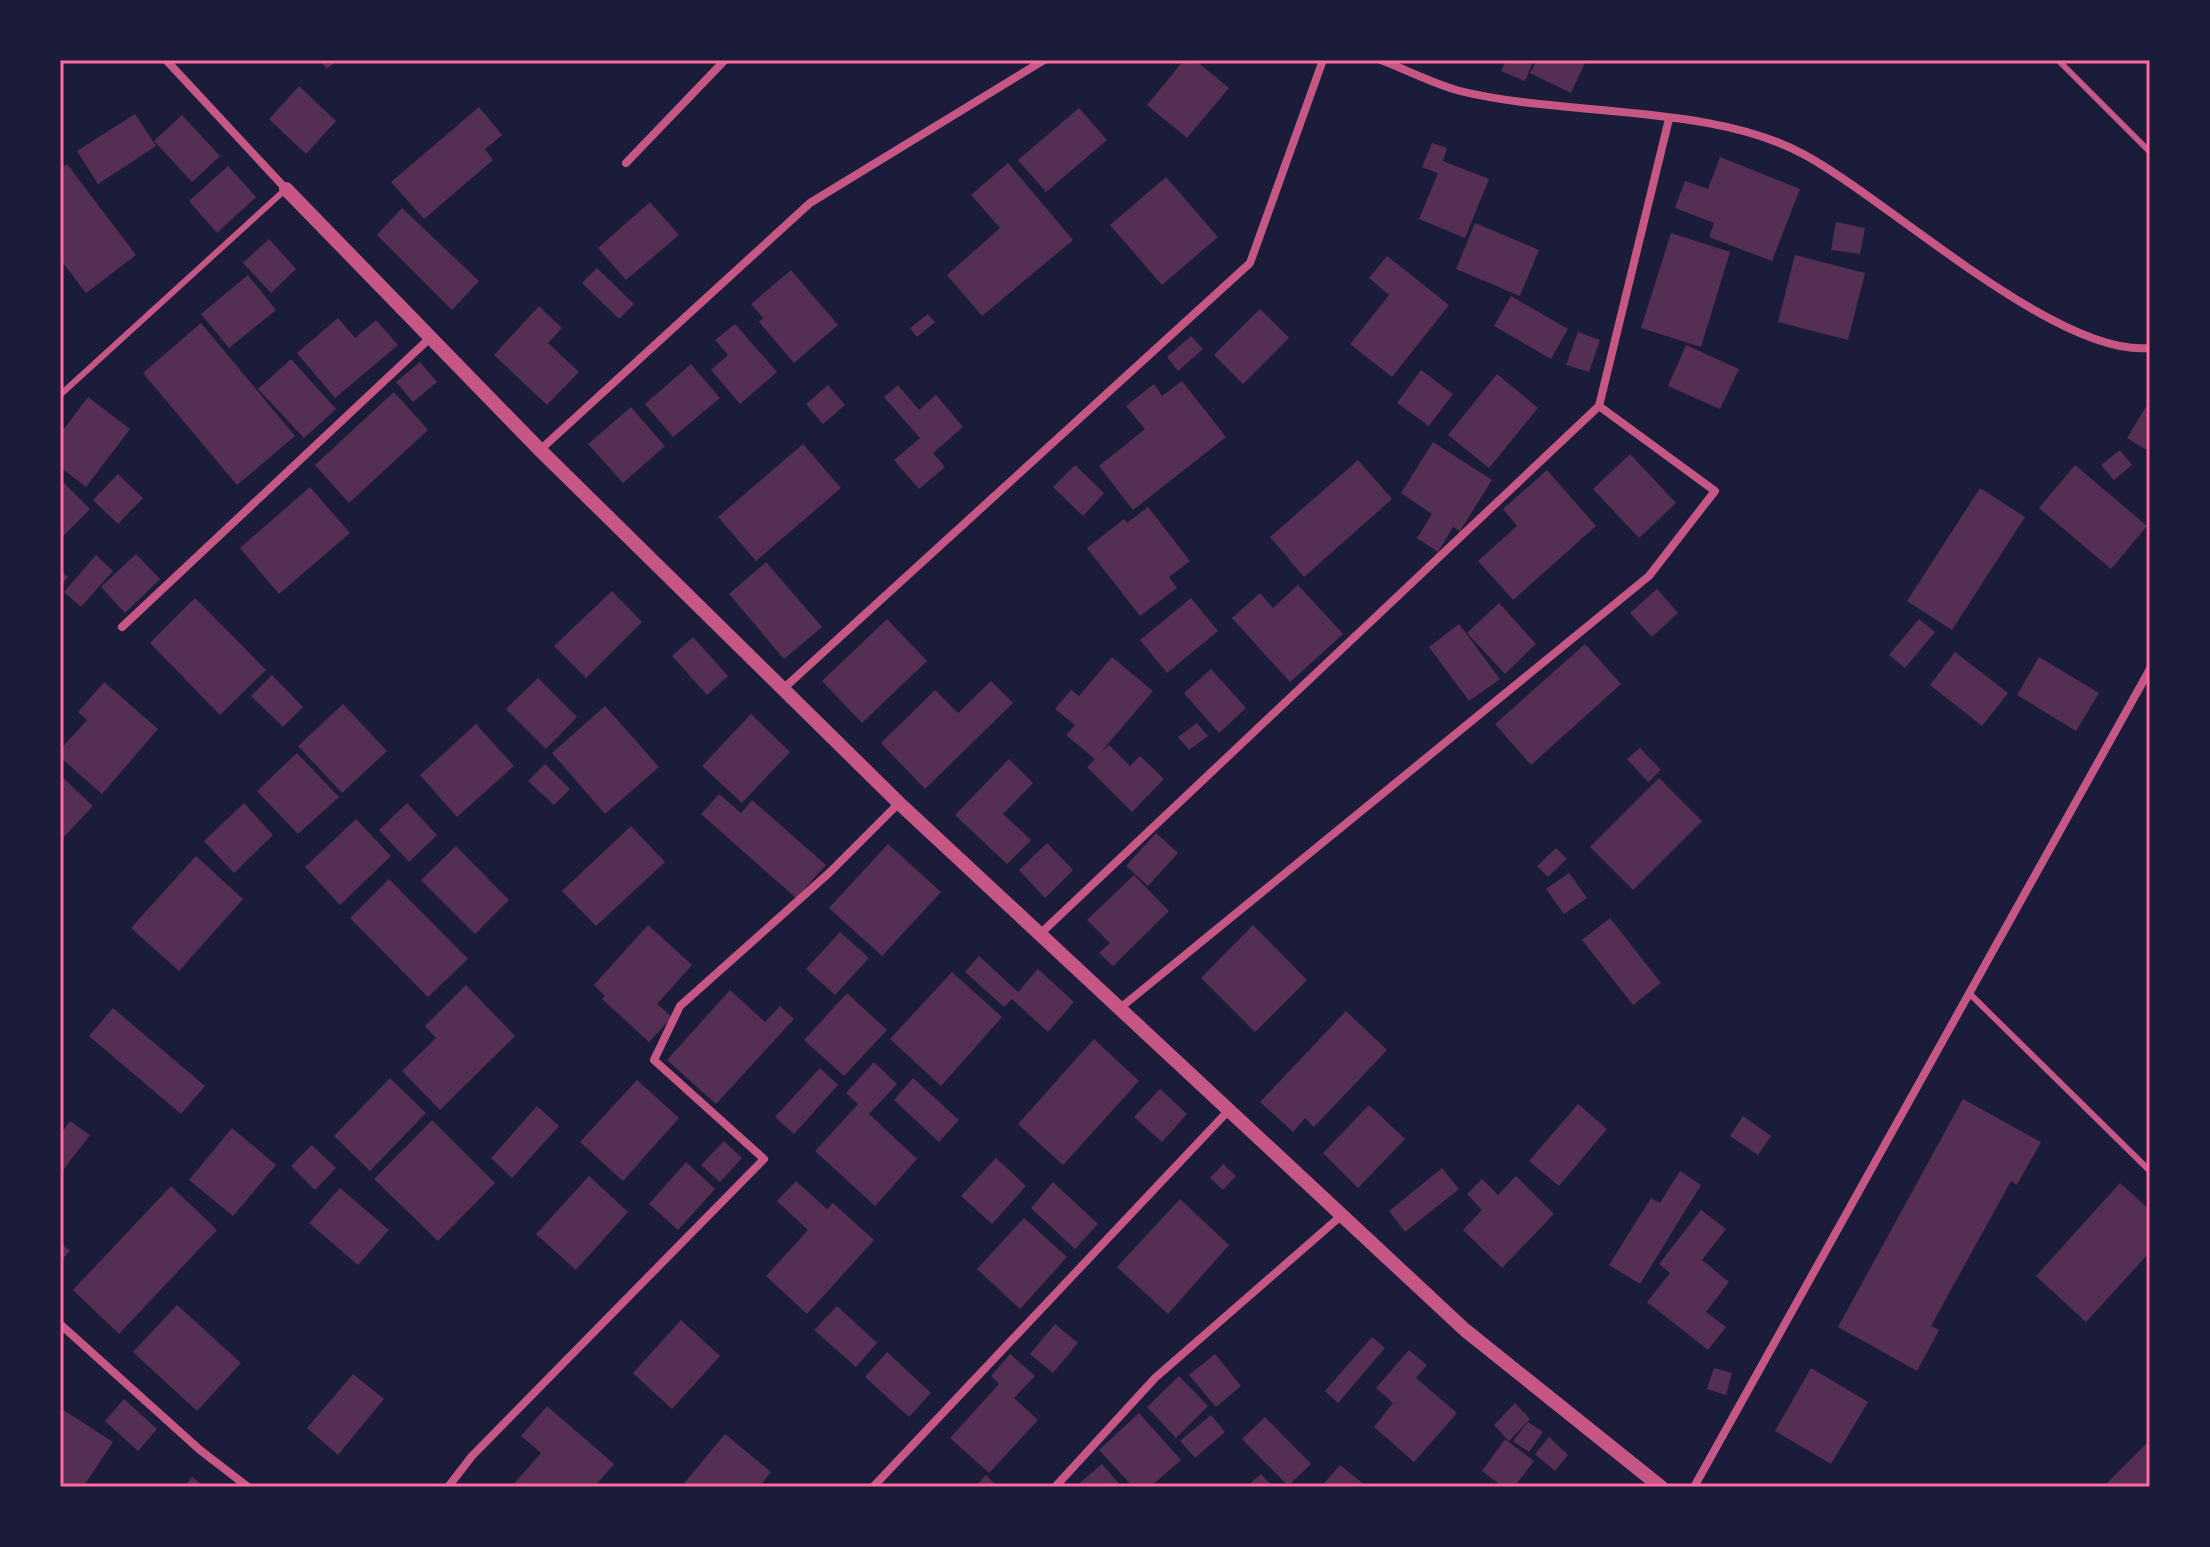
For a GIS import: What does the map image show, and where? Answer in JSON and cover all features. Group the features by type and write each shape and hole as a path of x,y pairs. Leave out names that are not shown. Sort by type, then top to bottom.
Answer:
{"street":[{"path":"166,60 286,189 540,450 899,803 1465,1330 1661,1487"},
{"path":"626,163 725,60"},
{"path":"540,450 810,203 1044,60"},
{"path":"783,689 1250,263 1323,60"},
{"path":"1381,60 1460,91 1736,129 1804,154 2051,321 2132,350 2150,348"},
{"path":"1040,934 1599,406 1669,119"},
{"path":"122,627 431,337"},
{"path":"1119,1009 1649,576 1715,491 1599,406"},
{"path":"1694,1487 2150,669"},
{"path":"448,1487 472,1456 764,1159 654,1060 680,1006 829,873 899,803"},
{"path":"873,1487 1229,1110"},
{"path":"1055,1487 1155,1378 1342,1215"},
{"path":"60,1324 200,1450 248,1487"}],"lane":[{"path":"2058,60 2150,152"},
{"path":"60,395 286,189"},
{"path":"1970,994 2150,1171"}],"building":[{"path":"319,60 338,60 327,69"},
{"path":"1184,60 1195,60 1229,88 1187,138 1147,105"},
{"path":"1506,60 1534,60 1525,81 1501,71"},
{"path":"1537,60 1579,60 1585,63 1571,93 1530,73"},
{"path":"299,86 336,121 306,154 269,119"},
{"path":"479,107 502,135 485,149 493,160 424,219 391,182"},
{"path":"1079,108 1107,140 1046,192 1018,160"},
{"path":"135,114 156,146 98,184 77,151"},
{"path":"182,115 220,156 192,182 154,141"},
{"path":"1432,143 1447,148 1443,161 1489,179 1465,238 1419,219 1438,173 1422,167"},
{"path":"1720,157 1800,189 1772,261 1709,237 1714,223 1675,208 1685,181 1708,189"},
{"path":"1008,163 1073,240 982,316 947,275 1000,228 971,195"},
{"path":"67,164 136,255 86,293 60,259 60,169"},
{"path":"228,166 256,197 217,233 189,201"},
{"path":"1166,177 1218,237 1162,285 1110,225"},
{"path":"650,202 679,235 626,280 598,248"},
{"path":"402,208 479,281 452,310 377,235"},
{"path":"1836,222 1865,228 1860,254 1831,250"},
{"path":"1475,223 1539,250 1520,296 1456,269"},
{"path":"1671,233 1730,252 1701,347 1641,328"},
{"path":"269,239 296,269 271,293 243,263"},
{"path":"1795,255 1865,273 1848,340 1778,322"},
{"path":"1387,256 1449,305 1392,377 1350,344 1389,295 1369,278"},
{"path":"597,268 634,304 619,319 582,283"},
{"path":"791,270 838,325 794,363 759,322 763,318 751,304"},
{"path":"248,275 276,310 229,348 201,314"},
{"path":"1511,296 1568,329 1551,359 1494,326"},
{"path":"539,306 562,328 548,343 579,372 547,405 494,355"},
{"path":"1260,309 1289,338 1243,384 1214,355"},
{"path":"928,314 935,322 917,337 910,328"},
{"path":"338,318 355,338 376,320 398,345 335,398 297,353"},
{"path":"201,323 295,436 237,485 143,373"},
{"path":"735,324 777,372 740,404 711,370 728,355 715,340"},
{"path":"1578,332 1600,340 1589,372 1566,365"},
{"path":"1191,336 1203,349 1178,371 1167,357"},
{"path":"1686,345 1739,369 1720,409 1668,386"},
{"path":"291,359 336,409 304,438 258,389"},
{"path":"420,362 437,382 413,402 396,382"},
{"path":"691,364 720,398 673,437 645,404"},
{"path":"1421,370 1453,394 1429,426 1397,403"},
{"path":"1497,374 1538,408 1489,468 1448,435"},
{"path":"1182,381 1226,437 1133,510 1099,466 1145,429 1126,406 1154,384 1162,396"},
{"path":"828,385 845,405 823,424 806,404"},
{"path":"898,385 919,410 936,395 963,427 933,453 945,467 919,489 894,460 920,438 884,397"},
{"path":"394,392 428,430 349,503 315,465"},
{"path":"88,397 130,429 86,487 60,467 60,434"},
{"path":"2150,400 2150,452 2127,438"},
{"path":"631,407 665,446 623,483 588,444"},
{"path":"1433,442 1492,480 1460,531 1453,527 1438,552 1417,538 1432,514 1401,493"},
{"path":"803,444 841,488 756,561 718,517"},
{"path":"2120,450 2132,465 2114,480 2101,465"},
{"path":"1630,454 1676,503 1639,538 1593,489"},
{"path":"1358,460 1392,499 1304,577 1270,537"},
{"path":"1075,465 1104,493 1083,516 1053,487"},
{"path":"2075,465 2147,526 2111,569 2039,508"},
{"path":"1547,470 1596,526 1513,600 1478,561 1517,526 1503,509"},
{"path":"118,474 143,498 118,524 93,500"},
{"path":"60,479 90,509 60,539"},
{"path":"310,487 350,533 279,594 240,548"},
{"path":"1980,488 2025,517 1952,630 1907,601"},
{"path":"1148,507 1190,561 1169,577 1177,588 1140,616 1087,548 1124,519 1127,523"},
{"path":"136,554 160,579 125,613 101,587"},
{"path":"96,555 113,571 81,607 64,592"},
{"path":"766,562 822,627 784,659 729,594"},
{"path":"60,570 68,577 60,587"},
{"path":"1298,585 1343,634 1290,682 1232,618 1260,593 1273,608"},
{"path":"1657,589 1678,613 1652,637 1630,613"},
{"path":"612,591 642,622 586,678 554,646"},
{"path":"195,598 266,670 220,715 150,643"},
{"path":"1191,598 1218,631 1167,673 1140,640"},
{"path":"1499,603 1536,644 1505,674 1467,633"},
{"path":"887,619 927,661 862,723 822,681"},
{"path":"1919,619 1935,632 1905,668 1889,655"},
{"path":"1459,624 1500,679 1469,701 1429,647"},
{"path":"693,637 728,676 707,695 672,656"},
{"path":"1585,644 1621,684 1531,765 1495,724"},
{"path":"1955,652 2008,693 1982,726 1930,685"},
{"path":"1112,657 1153,691 1100,753 1109,745 1130,766 1140,756 1164,779 1132,812 1087,767 1095,759 1066,735 1075,725 1055,709 1071,690 1079,696"},
{"path":"2039,657 2099,693 2076,731 2017,695"},
{"path":"1211,669 1246,708 1219,733 1184,693"},
{"path":"272,675 303,707 283,727 251,696"},
{"path":"538,678 577,717 546,749 506,709"},
{"path":"991,681 1013,703 925,789 881,743 935,690 958,713"},
{"path":"104,682 158,729 102,794 60,757 60,750 87,720 78,712"},
{"path":"343,704 387,751 342,793 298,746"},
{"path":"605,706 659,767 605,814 552,753"},
{"path":"751,714 790,752 742,803 702,766"},
{"path":"1197,723 1208,736 1189,750 1178,737"},
{"path":"476,724 514,766 457,817 420,775"},
{"path":"1640,748 1661,770 1648,782 1627,759"},
{"path":"297,753 339,797 298,834 257,791"},
{"path":"1009,759 1033,783 1003,814 1031,840 1007,864 955,815"},
{"path":"545,764 570,789 554,805 528,781"},
{"path":"60,775 93,806 60,841"},
{"path":"1659,778 1702,821 1633,890 1590,847"},
{"path":"719,794 741,813 752,800 826,865 796,898 701,814"},
{"path":"244,803 273,835 234,873 204,841"},
{"path":"407,803 437,835 409,862 379,830"},
{"path":"356,819 391,856 340,905 305,867"},
{"path":"631,826 665,862 596,926 562,891"},
{"path":"1156,833 1178,853 1148,886 1126,866"},
{"path":"1047,843 1073,870 1045,898 1019,870"},
{"path":"888,844 941,892 882,956 829,908"},
{"path":"456,846 509,900 475,934 421,880"},
{"path":"1556,848 1567,859 1548,877 1537,866"},
{"path":"196,856 243,899 179,971 131,928"},
{"path":"1569,873 1587,898 1564,914 1546,889"},
{"path":"1134,875 1169,911 1113,966 1099,953 1110,943 1087,920"},
{"path":"389,879 468,959 428,997 350,918"},
{"path":"1610,918 1661,983 1633,1005 1582,940"},
{"path":"648,925 692,965 657,1004 672,1017 649,1042 602,999 605,996 594,985"},
{"path":"1253,925 1307,980 1255,1032 1201,978"},
{"path":"840,932 869,958 835,995 806,969"},
{"path":"979,956 1018,992 1038,969 1074,1002 1048,1032 1012,999 1004,1007 965,972"},
{"path":"952,972 1002,1017 941,1086 890,1039"},
{"path":"466,985 515,1036 440,1110 402,1071 436,1038 425,1026"},
{"path":"730,990 765,1022 780,1006 794,1019 716,1104 667,1060"},
{"path":"847,993 887,1030 844,1076 804,1040"},
{"path":"113,1008 205,1086 181,1114 89,1036"},
{"path":"1346,1011 1387,1050 1314,1127 1305,1118 1293,1132 1260,1102"},
{"path":"1094,1039 1139,1081 1063,1165 1018,1124"},
{"path":"874,1062 897,1084 869,1114 917,1159 875,1206 815,1151 858,1104 846,1093"},
{"path":"820,1068 838,1085 794,1134 775,1117"},
{"path":"390,1078 426,1113 370,1171 334,1136"},
{"path":"913,1078 959,1120 939,1142 894,1100"},
{"path":"637,1080 679,1118 623,1181 580,1142"},
{"path":"1160,1089 1187,1114 1162,1142 1134,1117"},
{"path":"1963,1099 2041,1142 2017,1185 2011,1181 1931,1326 1939,1330 1917,1371 1838,1327"},
{"path":"1578,1104 1607,1129 1559,1186 1529,1161"},
{"path":"1369,1105 1405,1139 1358,1188 1323,1153"},
{"path":"537,1106 559,1126 512,1178 491,1158"},
{"path":"1743,1116 1771,1136 1758,1155 1730,1136"},
{"path":"432,1120 495,1183 438,1241 374,1179"},
{"path":"70,1121 90,1135 60,1174 60,1135"},
{"path":"232,1128 276,1165 233,1216 189,1180"},
{"path":"724,1141 742,1158 720,1182 701,1165"},
{"path":"312,1145 336,1168 315,1190 291,1166"},
{"path":"996,1158 1026,1186 992,1224 961,1196"},
{"path":"686,1162 715,1189 678,1230 649,1204"},
{"path":"1223,1164 1236,1176 1223,1190 1210,1178"},
{"path":"1442,1168 1459,1189 1405,1232 1389,1211"},
{"path":"1680,1171 1701,1185 1640,1284 1609,1265 1651,1198 1660,1203"},
{"path":"589,1176 628,1212 576,1270 536,1234"},
{"path":"1516,1176 1554,1214 1502,1268 1463,1230 1482,1210 1467,1194 1482,1179 1498,1195"},
{"path":"796,1181 827,1209 833,1203 874,1240 807,1314 766,1276 808,1230 777,1201"},
{"path":"1053,1182 1098,1224 1075,1249 1031,1208"},
{"path":"2120,1183 2150,1210 2150,1252 2086,1322 2036,1276"},
{"path":"171,1186 217,1230 119,1334 73,1290"},
{"path":"340,1188 389,1230 358,1265 309,1223"},
{"path":"1180,1199 1229,1245 1168,1314 1117,1267"},
{"path":"1701,1210 1726,1229 1702,1260 1729,1282 1706,1312 1726,1327 1708,1350 1647,1302 1670,1273 1659,1264"},
{"path":"1024,1218 1067,1257 1020,1309 977,1269"},
{"path":"60,1242 70,1251 60,1261"},
{"path":"177,1305 241,1363 197,1411 133,1352"},
{"path":"837,1306 877,1343 856,1367 814,1330"},
{"path":"681,1320 720,1356 672,1409 633,1373"},
{"path":"1055,1324 1078,1343 1053,1373 1030,1354"},
{"path":"1372,1337 1385,1348 1338,1403 1325,1391"},
{"path":"1409,1350 1427,1365 1416,1378 1457,1413 1414,1462 1374,1427 1393,1403 1376,1388"},
{"path":"887,1352 931,1393 909,1417 865,1377"},
{"path":"1010,1354 1035,1376 1014,1398 1038,1420 989,1473 950,1438 999,1384 991,1376"},
{"path":"1215,1354 1241,1386 1216,1407 1189,1375"},
{"path":"1714,1368 1732,1373 1726,1395 1707,1389"},
{"path":"1811,1368 1868,1402 1831,1464 1775,1431"},
{"path":"353,1374 384,1399 338,1455 307,1428"},
{"path":"1179,1376 1208,1406 1176,1438 1147,1407"},
{"path":"124,1399 157,1429 138,1451 105,1421"},
{"path":"1515,1403 1530,1419 1509,1441 1494,1425"},
{"path":"547,1406 614,1464 594,1487 511,1487 541,1453 521,1436"},
{"path":"62,1409 113,1442 83,1487 60,1487"},
{"path":"1139,1413 1181,1460 1150,1487 1133,1487 1099,1450"},
{"path":"1211,1415 1225,1432 1195,1458 1180,1441"},
{"path":"1265,1417 1311,1464 1288,1486 1242,1439"},
{"path":"1528,1422 1543,1432 1529,1452 1513,1441"},
{"path":"725,1434 771,1472 759,1487 681,1487"},
{"path":"1549,1437 1568,1455 1555,1471 1535,1454"},
{"path":"1505,1439 1534,1461 1514,1487 1503,1487 1482,1471"},
{"path":"2150,1440 2150,1487 2103,1487"},
{"path":"1102,1464 1122,1487 1075,1487"},
{"path":"1340,1465 1367,1487 1321,1487"},
{"path":"1261,1474 1273,1487 1246,1487"},
{"path":"986,1475 998,1487 975,1487"},
{"path":"192,1477 205,1487 184,1487"}]}
